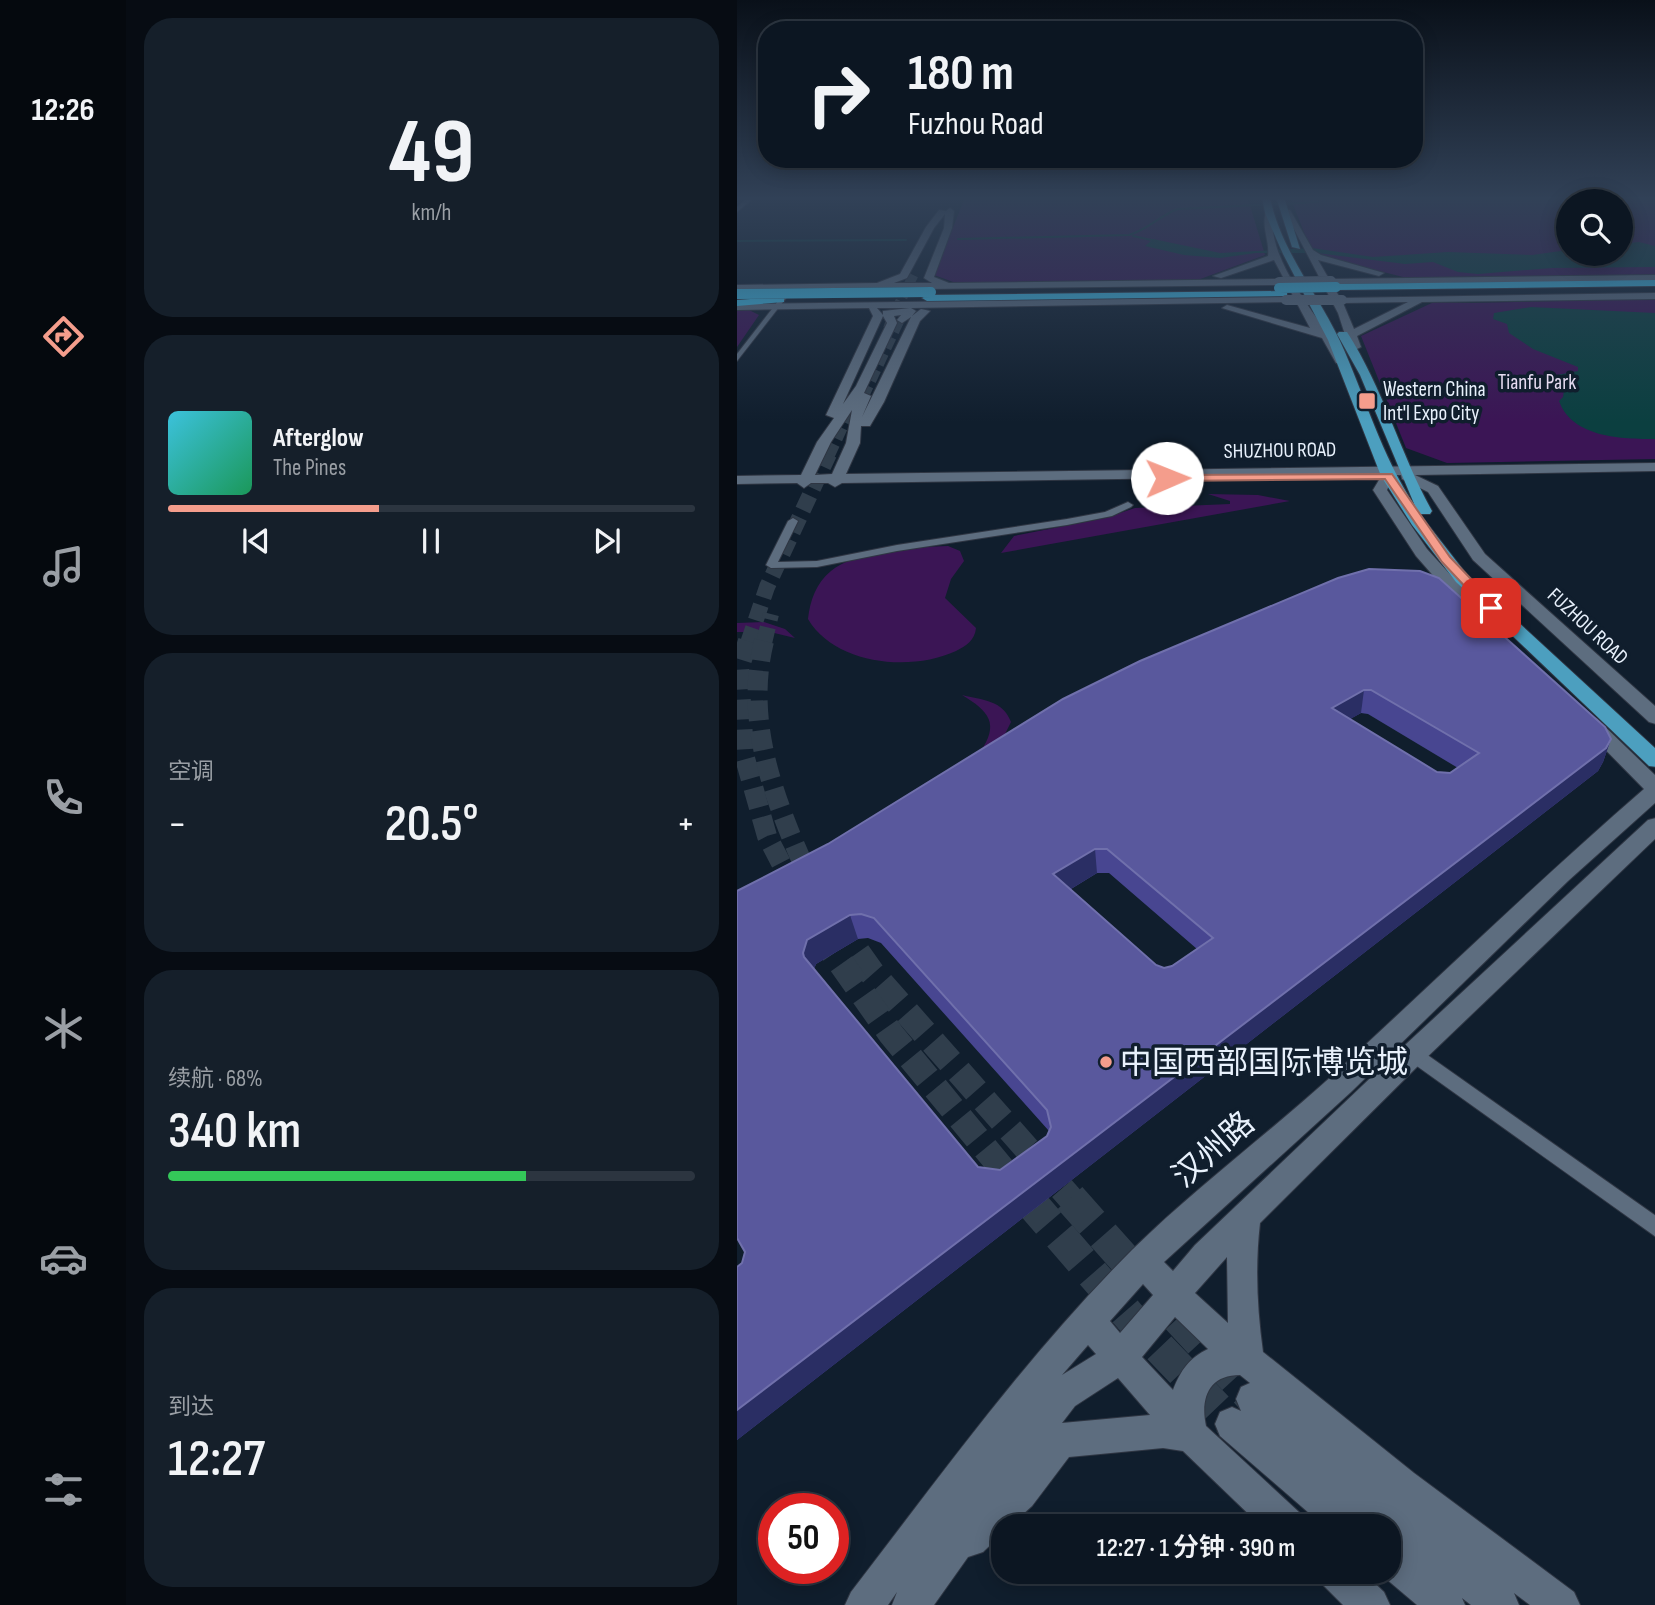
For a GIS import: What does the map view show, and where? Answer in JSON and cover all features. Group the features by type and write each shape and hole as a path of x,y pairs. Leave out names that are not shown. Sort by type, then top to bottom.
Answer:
{"highway":[{"path":"1415,289 1655,283"},
{"path":"1204,292 1243,284"},
{"path":"1204,292 1243,284 1282,291"},
{"path":"1337,290 1361,287 1655,290"},
{"path":"737,291 792,291 930,300"},
{"path":"780,303 1204,292 1268,294 1282,291"}],"main road":[{"path":"1242,272 1235,274 1234,278 1243,284"},
{"path":"1204,292 1244,272"},
{"path":"1286,272 1314,326 1326,336 1346,371"},
{"name":"FUZHOU ROAD","path":"1300,272 1420,525 1462,579 1655,761"},
{"name":"FUZHOU ROAD","path":"1309,272 1366,375 1396,473 1438,533 1466,568 1655,742"},
{"path":"1319,272 1343,313 1366,375"},
{"path":"1361,287 1368,274 1362,272"},
{"path":"1363,272 1415,289 1655,278"},
{"path":"875,287 917,274 948,286"},
{"path":"792,291 948,286 1204,292 1236,301 1257,301 1268,294"},
{"path":"1361,287 1377,299 1403,299 1415,289"},
{"path":"1361,287 1655,296"},
{"path":"1351,335 1415,289"},
{"path":"1307,313 1291,319 1274,317 1250,310 1250,304 1282,291 1337,290 1377,299 1393,304 1395,308 1370,319 1343,313"},
{"path":"1282,291 1337,290"},
{"path":"737,303 948,304 1204,292 1326,336"},
{"path":"930,300 948,304"},
{"path":"878,384 904,326 930,300"},
{"path":"836,480 851,447 878,402 915,319 930,300"},
{"path":"805,481 822,447 862,387 892,323 886,315 860,305"},
{"path":"740,481 799,462 822,447 834,408 876,322 878,316 873,310"},
{"path":"853,385 886,315 892,311 911,311 902,320 856,415 851,447 857,461 878,472 895,475"},
{"path":"902,320 916,313"},
{"name":"SHUZHOU ROAD","path":"740,481 1655,469"},
{"name":"FUZHOU ROAD","path":"1396,473 1433,489 1479,557 1655,718"},
{"name":"FUZHOU ROAD","path":"1396,473 1380,490 1415,546 1449,587 1655,790"},
{"name":"SHUZHOU ROAD","path":"836,480 895,475 1396,473"},
{"name":"汉州路","path":"864,1605 1040,1375 1142,1262 1183,1222 1341,1084 1561,875 1655,790"},
{"path":"921,1591 1064,1394 1121,1357 1207,1256 1655,825"},
{"path":"1246,1219 1242,1247 1244,1331 1248,1358"},
{"path":"1142,1262 1173,1296 1205,1325 1401,1486 1561,1605"},
{"path":"1087,1320 1191,1435 1274,1514"},
{"path":"1191,1435 1186,1419 1187,1396 1197,1375 1227,1356 1248,1358"},
{"path":"1341,1514 1242,1411 1379,1514"},
{"path":"921,1591 1019,1493 1060,1441 1163,1432 1191,1435"},
{"path":"1401,1531 1500,1605"},
{"path":"1401,1567 1446,1605"},
{"path":"1349,1584 1372,1605"}],"street":[{"path":"737,359 792,291"},
{"path":"793,522 771,565 817,564 897,548 1108,514 1128,505"},
{"path":"1413,1055 1655,1228"}],"green space":[{"path":"935,272 1220,272 1195,281 956,283 934,275"},
{"path":"1383,272 1655,272 1655,277 1411,279"},
{"name":"Tianfu Park","path":"1655,299 1655,459 1447,463 1406,448 1361,336 1434,302"},
{"path":"747,309 759,315 737,347 737,310"},
{"path":"1208,494 1258,495 1290,501 1001,553 1014,536 1105,518 1135,508 1230,504 1230,501"},
{"path":"948,546 960,551 964,561 951,579 945,598 976,628 969,642 956,651 938,658 918,661 875,660 836,646 820,634 808,619 812,599 818,587 831,571 841,564 887,551"},
{"path":"764,622 785,629 795,638 770,632 737,632 737,623"},
{"path":"962,695 991,702 1003,709 1011,722 1001,742 980,752 989,734 989,719 979,707"}],"shaded area":[{"path":"1458,272 1504,272 1478,274"},
{"path":"1531,307 1655,313 1655,439 1614,437 1575,423 1559,401 1564,390 1551,383 1550,379 1552,376 1578,371 1578,367 1533,349 1509,333 1507,324 1493,319 1494,313"}],"building":[{"name":"中国西部国际博览城","path":"1369,569 1420,571 1439,578 1605,727 1611,739 1606,748 737,1410 737,1267 742,1263 745,1252 737,1238 737,891 828,844 1063,699 1140,661 1338,578","holes":["1364,690 1371,690 1479,753 1450,773 1437,772 1332,708","1095,849 1107,849 1213,938 1172,966 1164,968 1156,965 1053,874","861,914 874,918 1047,1110 1051,1127 1047,1136 1000,1170 978,1167 804,957 807,940 850,915"]}],"tunnel":[{"path":"896,310 914,274"},
{"path":"889,329 896,309"},
{"path":"855,413 899,319"},
{"path":"829,455 855,399"},
{"path":"748,643 767,587 829,454"},
{"path":"764,643 771,614"},
{"path":"748,641 739,669 744,755 767,836 793,886"},
{"path":"764,641 758,704 761,735 776,795 811,882"},
{"path":"793,886 796,892"},
{"path":"835,921 872,973 1072,1200"},
{"path":"819,932 891,1034 1028,1200"},
{"path":"1027,1198 1130,1317 1232,1424"},
{"path":"1070,1198 1142,1279"},
{"path":"1178,1318 1253,1399"}],"place":[{"name":"Western China Int'l Expo City","path":"1367,401"},
{"name":"中国西部国际博览城","path":"1106,1062"}],"route":[{"path":"1167,478 1389,476 1446,560 1491,608"}]}
